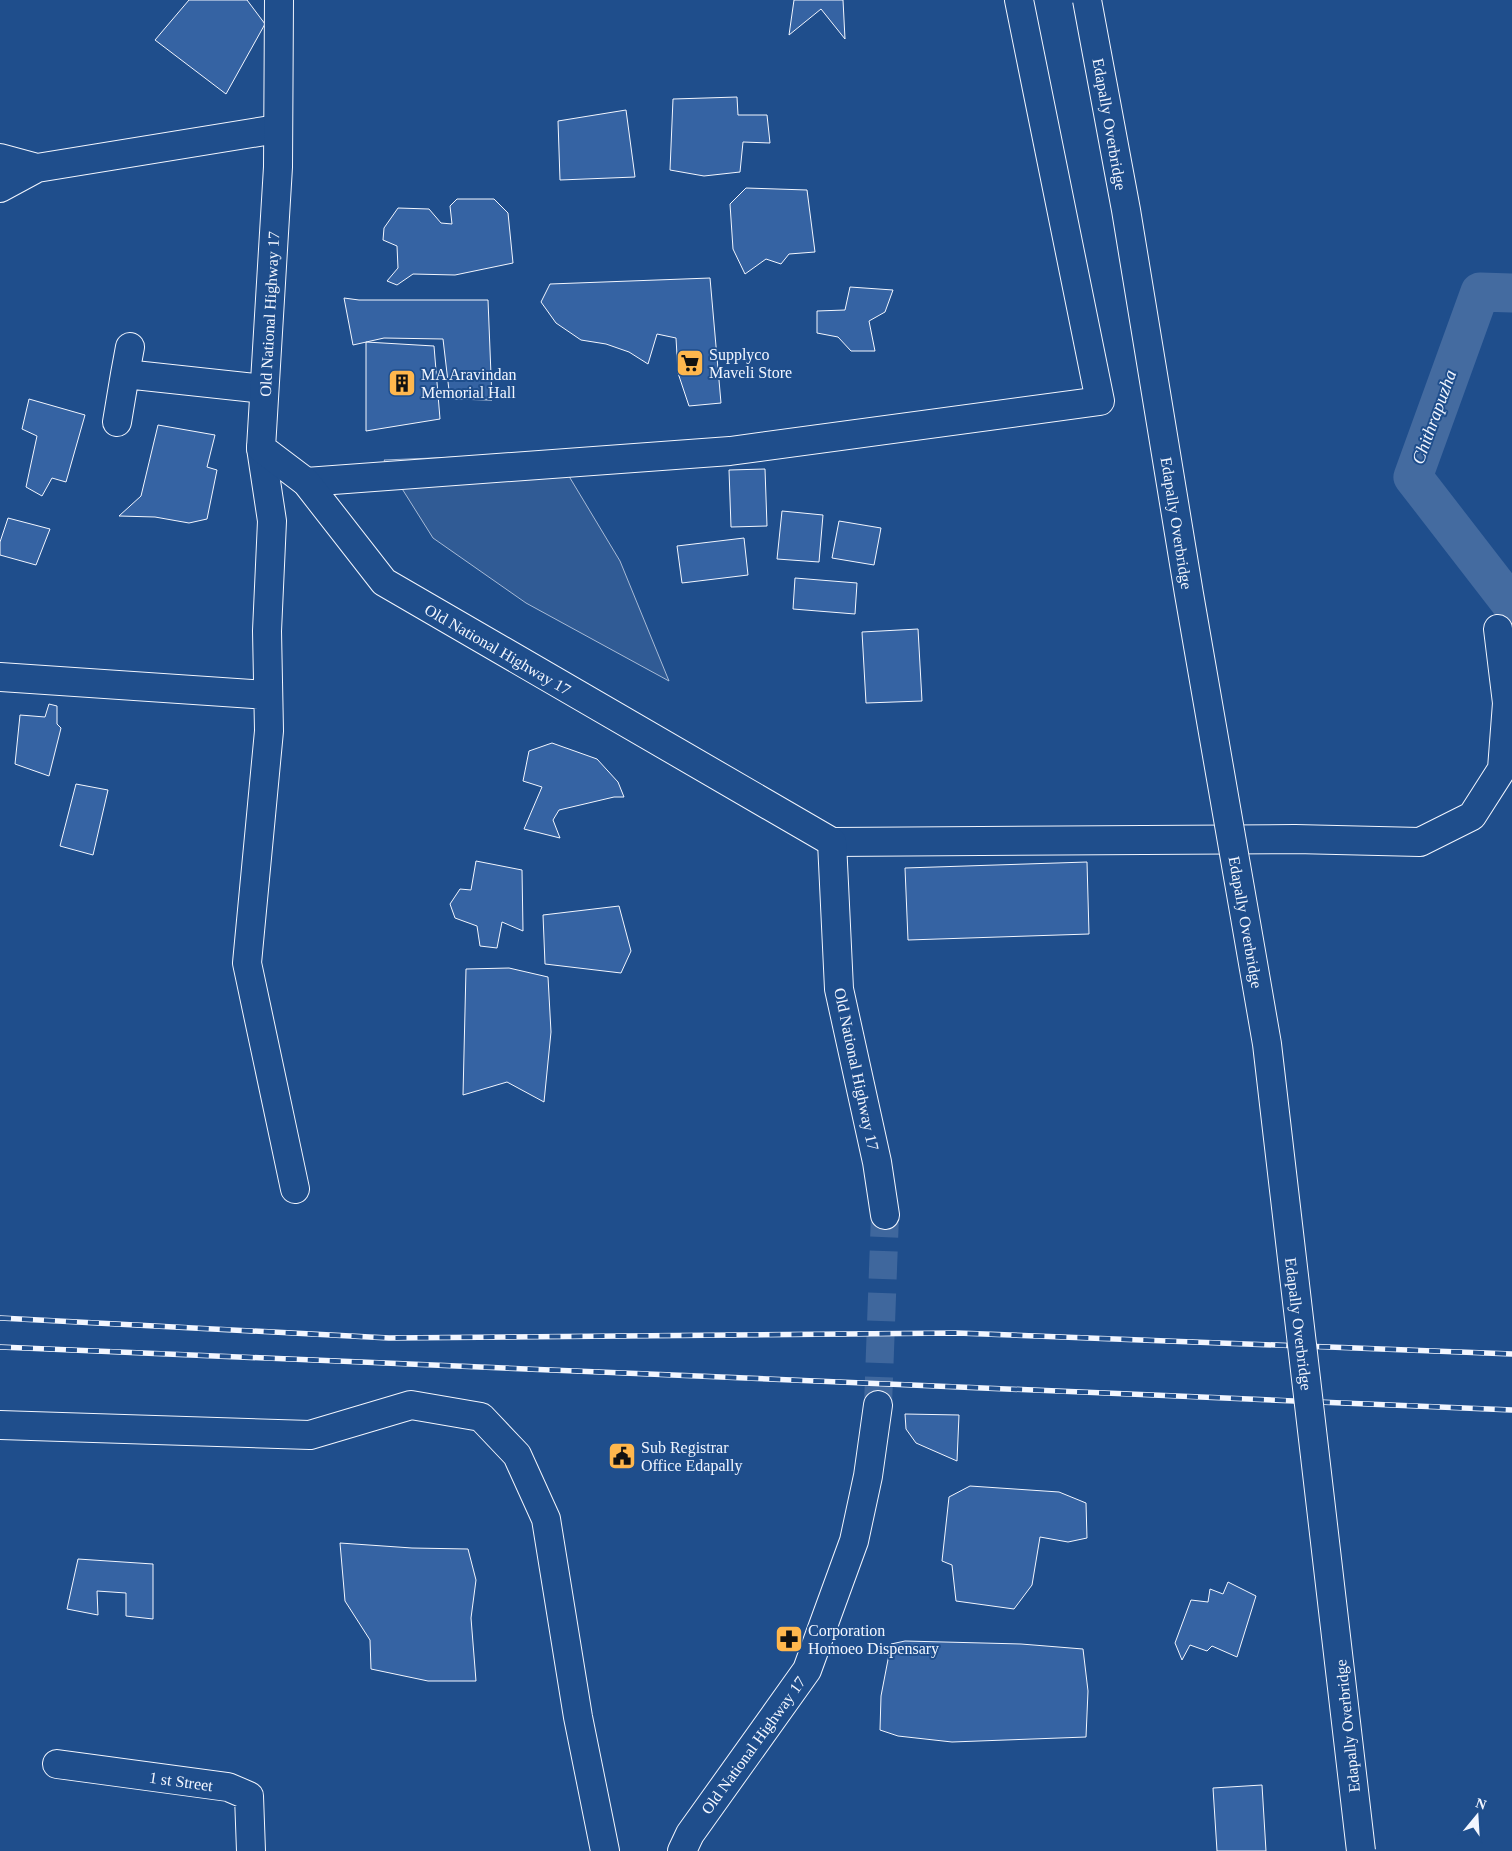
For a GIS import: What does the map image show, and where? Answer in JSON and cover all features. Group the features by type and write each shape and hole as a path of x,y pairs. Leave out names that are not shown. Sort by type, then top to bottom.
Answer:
{"main road":[{"name":"Old National Highway 17","path":"279,0 278,167 261,448 306,482 384,582 832,842 839,989 877,1162 885,1215"},
{"path":"306,482 730,451 1100,401 1019,0"},
{"name":"Edapally Overbridge","path":"1088,0 1126,210 1267,1044 1361,1851"},
{"path":"0,188 37,168 277,129"},
{"path":"0,158 37,168"},
{"path":"117,422 130,347"},
{"path":"126,374 264,389"},
{"path":"261,448 272,521 267,695 269,731 247,963 295,1189"},
{"path":"832,842 1295,839 1420,842 1472,816 1502,769 1507,703 1498,629"},
{"path":"0,677 267,695"},
{"path":"0,1425 310,1435 411,1405 482,1417 517,1455 546,1520 578,1717 605,1851"},
{"name":"Old National Highway 17","path":"682,1851 690,1834 807,1670 854,1541 868,1476 878,1405"},
{"name":"1 st Street","path":"57,1764 228,1787 249,1796 251,1851"}],"shaded area":[{"path":"555,453 620,561 669,681 526,603 433,538 384,460"}],"building":[{"path":"189,0 247,0 265,24 226,94 155,40"},
{"path":"794,0 843,0 845,39 821,9 789,35"},
{"path":"737,97 738,115 767,115 770,143 743,142 740,172 704,176 670,170 673,99"},
{"path":"626,110 635,177 560,180 558,121"},
{"path":"746,188 807,190 815,252 789,254 781,264 766,259 745,274 733,249 730,204"},
{"path":"457,199 494,199 508,213 513,263 455,275 413,274 397,285 387,281 398,268 397,246 383,240 384,228 398,208 429,209 441,223 452,224 450,206"},
{"path":"710,278 721,403 689,406 678,373 676,338 657,334 648,364 629,352 606,344 581,340 556,323 541,302 550,284"},
{"path":"850,287 893,290 885,312 869,321 875,351 851,351 838,337 817,333 817,311 845,310"},
{"path":"344,298 359,300 488,300 492,400 450,399 443,339 384,338 353,345"},
{"name":"MA Aravindan Memorial Hall","path":"366,342 434,346 440,419 366,431"},
{"path":"29,399 85,415 66,482 52,478 42,496 26,487 37,436 22,429"},
{"path":"158,425 215,435 207,467 217,470 207,519 189,523 155,517 119,516 141,496"},
{"path":"765,469 767,526 731,527 729,470"},
{"path":"782,511 823,515 819,562 777,559"},
{"path":"8,518 50,529 36,565 0,555 0,542"},
{"path":"839,521 881,528 874,565 832,558"},
{"path":"744,538 748,575 682,583 677,546"},
{"path":"795,578 857,583 855,614 793,609"},
{"path":"918,629 922,701 866,703 862,632"},
{"path":"49,704 57,706 57,724 61,728 49,776 15,764 20,715 45,717"},
{"path":"552,743 597,759 618,782 624,797 614,797 559,810 553,820 560,838 524,829 542,787 523,781 529,751"},
{"path":"76,784 108,790 93,855 60,846"},
{"path":"476,861 522,870 523,931 502,922 497,948 480,946 477,926 455,918 450,904 460,889 471,890"},
{"path":"1087,862 1089,934 908,940 905,868"},
{"path":"619,906 631,951 621,973 545,964 543,915"},
{"path":"509,968 548,977 551,1032 544,1102 507,1082 463,1095 466,969"},
{"path":"905,1414 959,1415 957,1461 916,1443 906,1429"},
{"path":"970,1486 1059,1492 1086,1503 1087,1538 1068,1542 1040,1537 1032,1585 1014,1609 956,1601 952,1565 942,1561 949,1497"},
{"path":"340,1543 412,1548 468,1549 476,1580 471,1618 476,1681 428,1681 371,1669 370,1640 345,1601"},
{"path":"78,1559 153,1564 153,1619 126,1616 126,1593 97,1591 98,1615 67,1609"},
{"path":"1228,1582 1256,1596 1237,1657 1212,1646 1207,1651 1190,1645 1182,1660 1175,1643 1191,1600 1208,1602 1210,1589 1223,1594"},
{"path":"905,1641 1021,1644 1083,1649 1088,1691 1086,1737 952,1742 898,1736 880,1730 881,1696 891,1644"},
{"path":"1262,1785 1266,1851 1217,1851 1213,1788"}],"waterway":[{"name":"Chithrapuzha","path":"1512,293 1480,292 1413,477 1512,605"}],"tunnel":[{"path":"878,1405 885,1215"}],"railway":[{"path":"0,1318 389,1338 957,1333 1512,1354"},
{"path":"0,1347 1512,1410"}],"place":[{"name":"Supplyco Maveli Store","path":"690,363"},
{"name":"MA Aravindan Memorial Hall","path":"402,383"},
{"name":"Sub Registrar Office Edapally","path":"622,1456"},
{"name":"Corporation Homoeo Dispensary","path":"789,1639"}]}
